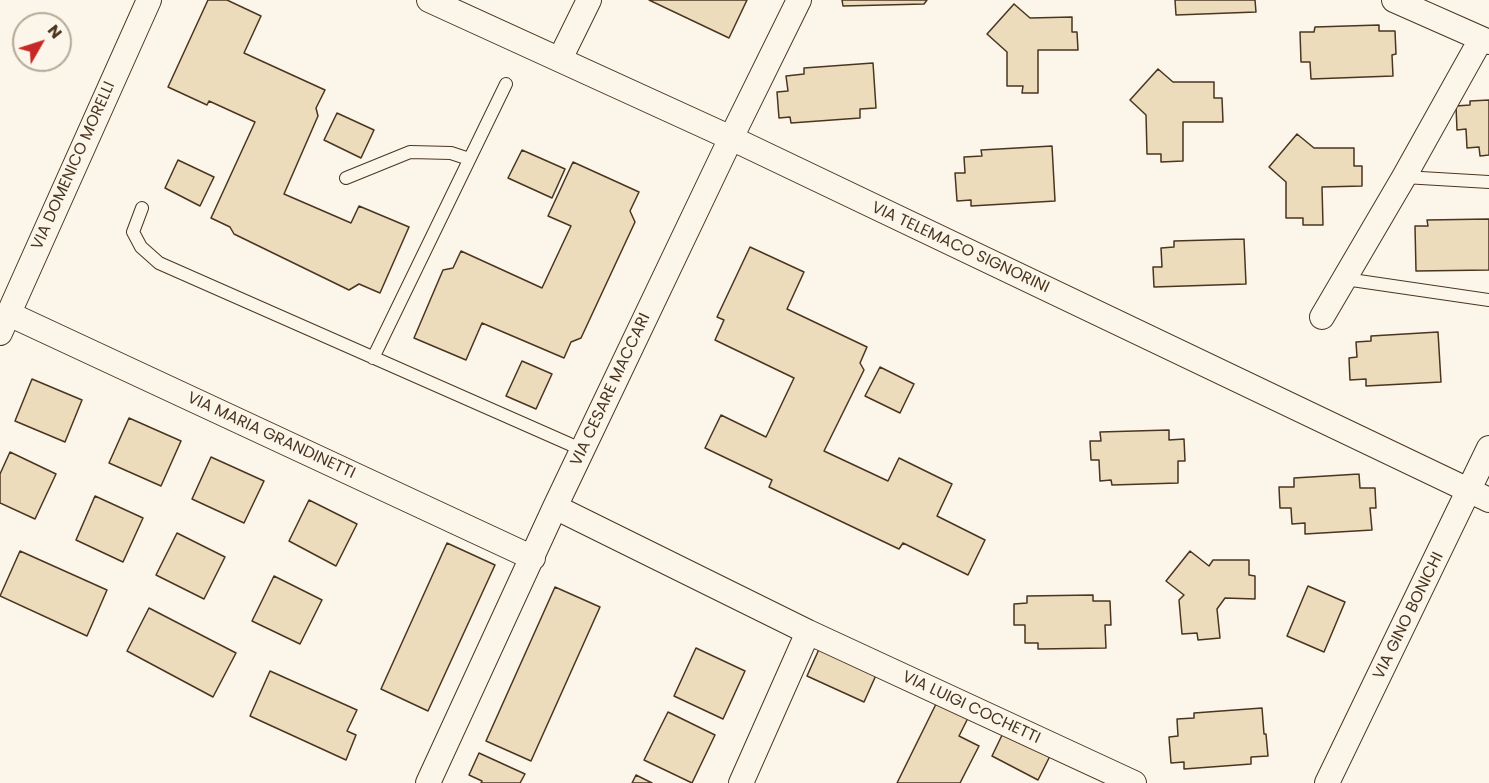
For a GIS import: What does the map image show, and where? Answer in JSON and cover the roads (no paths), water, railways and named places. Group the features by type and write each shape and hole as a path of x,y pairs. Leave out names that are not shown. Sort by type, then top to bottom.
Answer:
{"street":[{"name":"VIA DOMENICO MORELLI","path":"4,323 148,0"},
{"name":"VIA TELEMACO SIGNORINI","path":"429,0 730,138 1479,495"},
{"path":"560,59 589,0"},
{"name":"VIA CESARE MACCARI","path":"428,783 555,507 730,138 799,0"},
{"path":"1322,317 1485,41 1395,0"},
{"name":"VIA MARIA GRANDINETTI","path":"4,323 533,558"},
{"name":"VIA GINO BONICHI","path":"1327,783 1479,495 1489,448"},
{"name":"VIA LUIGI COCHETTI","path":"555,507 808,632 1134,783"},
{"path":"741,783 808,632"}],"lane":[{"path":"373,358 506,84"},
{"path":"346,178 410,152 451,153 469,159"},
{"path":"1404,177 1489,182"},
{"path":"142,208 134,232 141,247 159,263 583,450"},
{"path":"1345,279 1489,300"}]}
